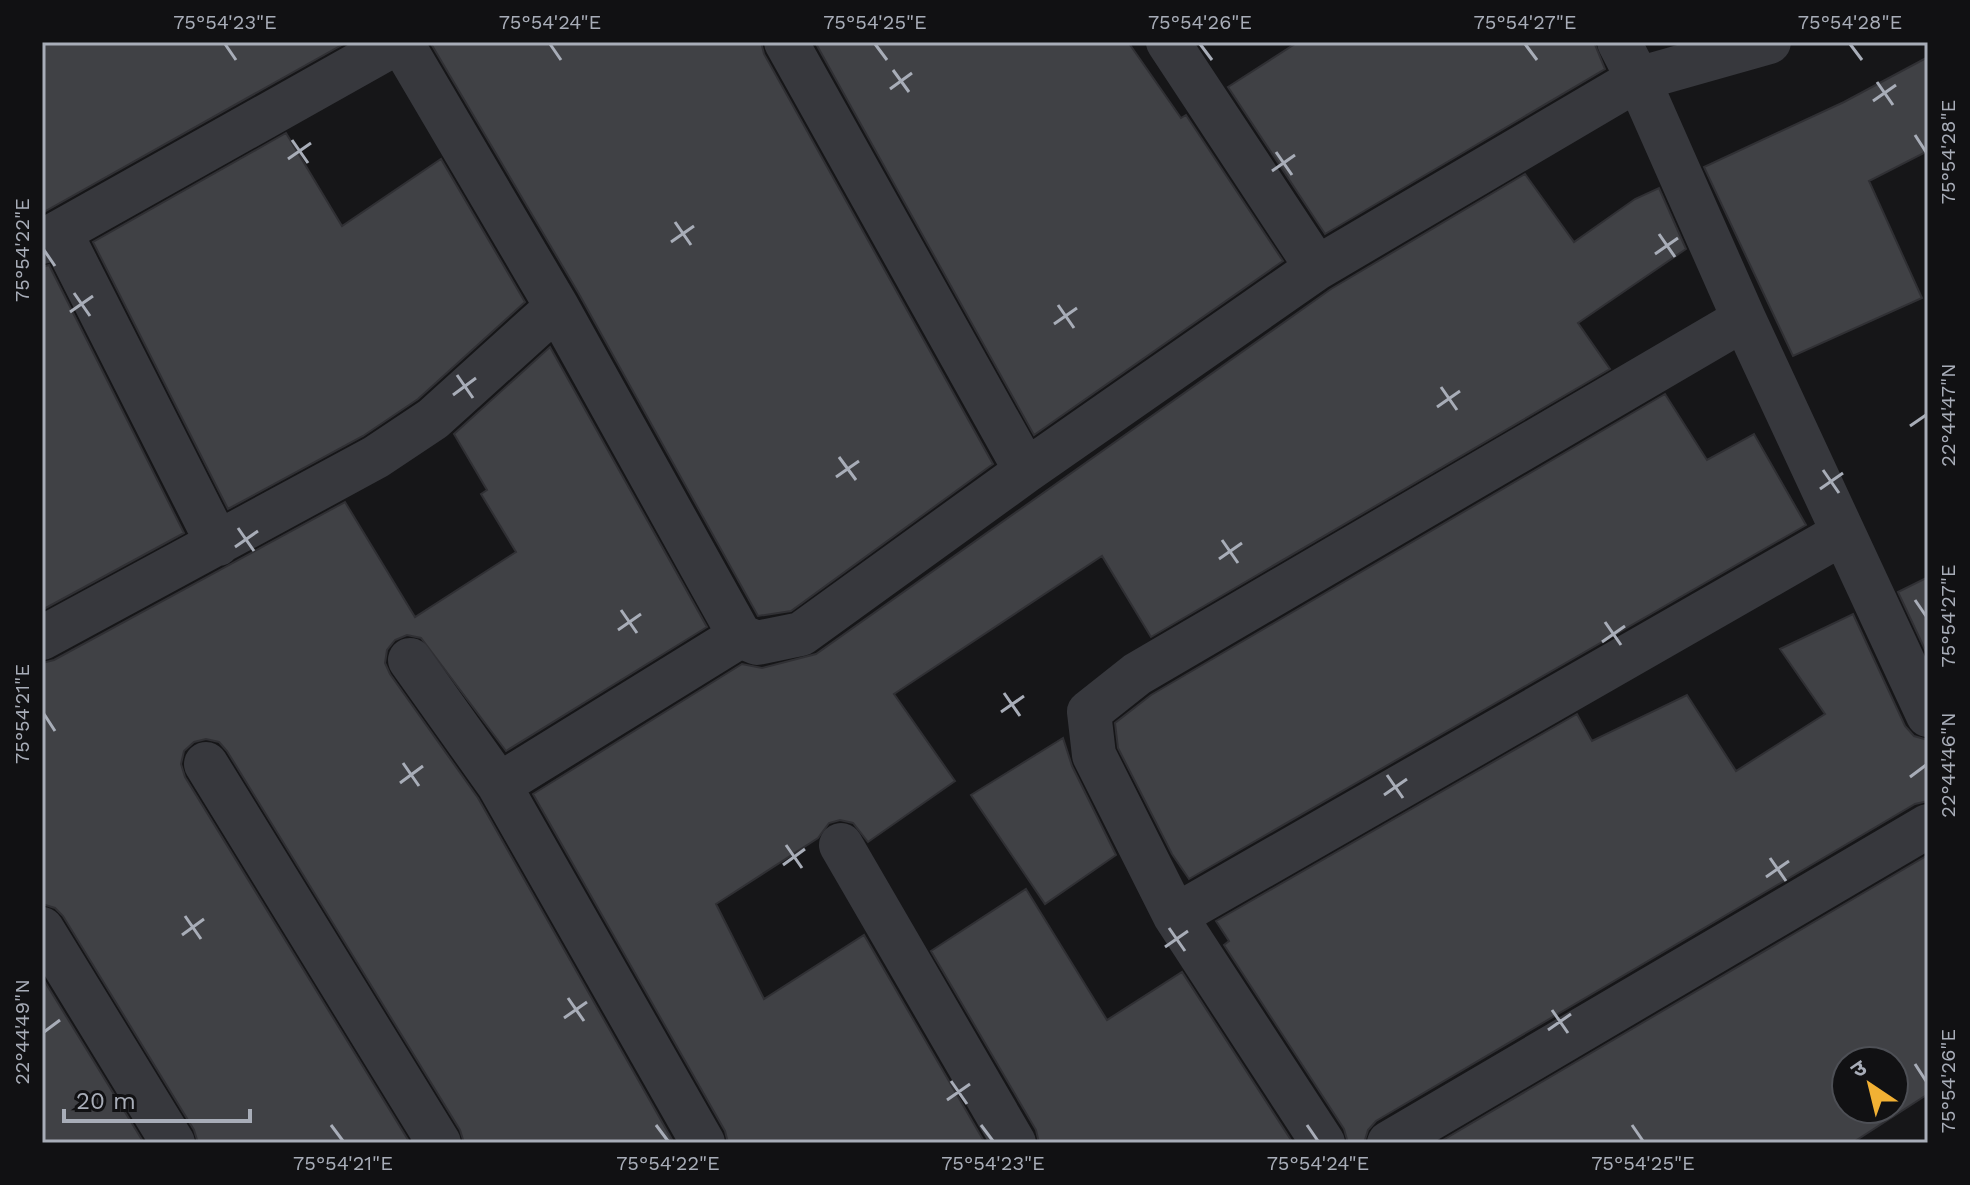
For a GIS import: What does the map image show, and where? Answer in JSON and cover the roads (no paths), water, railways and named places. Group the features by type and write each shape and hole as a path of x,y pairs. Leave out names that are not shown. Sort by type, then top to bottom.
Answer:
{"street":[{"path":"218,544 51,237 400,42 557,307 740,636 757,643 801,634 1026,471 1317,268 1628,60 1769,42"},
{"path":"786,42 1026,471"},
{"path":"1168,42 1317,268"},
{"path":"1628,60 1843,533 1913,643 1928,715"},
{"path":"42,638 376,457 433,419 557,307"},
{"path":"1323,1143 1175,916 1094,755 1089,712 1137,674 1744,319"},
{"path":"1175,916 1843,533"},
{"path":"499,785 740,636"},
{"path":"410,660 499,785 703,1143"},
{"path":"206,764 439,1143"},
{"path":"1389,1143 1928,826"},
{"path":"841,845 1014,1143"},
{"path":"42,929 173,1143"}]}
